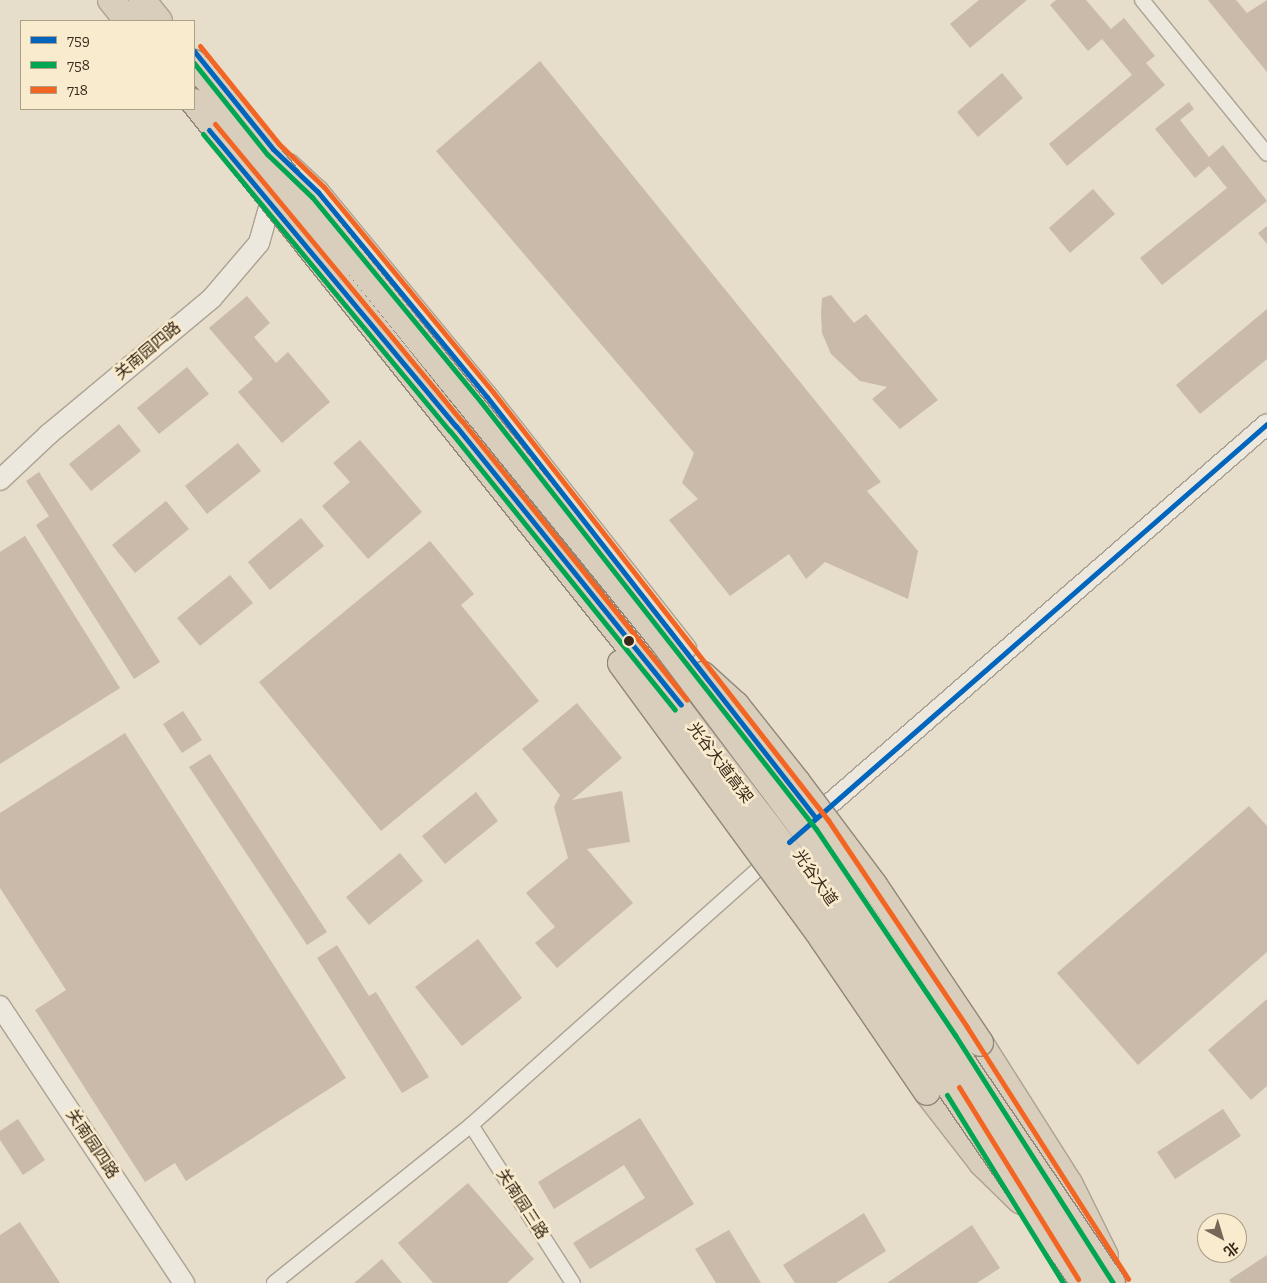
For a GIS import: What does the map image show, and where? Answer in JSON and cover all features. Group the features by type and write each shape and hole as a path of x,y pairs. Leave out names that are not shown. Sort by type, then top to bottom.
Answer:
{"highway":[{"path":"111,0 127,20"},
{"path":"142,0 158,20"},
{"name":"光谷大道高架","path":"195,64 656,632 816,846 1112,1283"},
{"name":"光谷大道高架","path":"195,103 564,565 794,860 1084,1283"},
{"path":"564,565 609,646 822,938 926,1092 982,1163 1024,1205"},
{"path":"656,632 736,705 797,782 874,885 980,1043 1069,1183 1105,1256"}],"main road":[{"path":"103,0 119,20"},
{"path":"152,0 169,20"},
{"path":"195,52 273,149 318,192 487,397 818,821 961,1031 1122,1283"},
{"name":"光谷大道","path":"193,110 456,426 789,842 920,1038 1072,1283"},
{"name":"关南园四路","path":"0,480 49,434 212,298 259,243 270,204"},
{"path":"818,821 1267,424"},
{"path":"789,842 818,821 1267,436"},
{"name":"关南园四路","path":"0,1006 184,1283"}],"street":[{"path":"1142,0 1267,154"},
{"path":"274,1283 471,1125 789,842"},
{"name":"关南园三路","path":"471,1125 573,1283"}],"building":[{"path":"979,0 1027,0 970,48 950,24"},
{"path":"1056,0 1086,0 1111,29 1124,18 1155,56 1146,63 1165,85 1067,166 1049,144 1132,75 1102,39 1088,51 1050,5"},
{"path":"1208,0 1236,0 1247,13 1267,0 1267,72"},
{"path":"540,61 881,482 867,491 918,551 908,599 825,562 806,579 789,554 730,596 669,520 698,499 682,483 694,453 436,151"},
{"path":"1002,73 1023,98 978,137 957,112"},
{"path":"1189,102 1194,109 1180,120 1209,157 1223,145 1267,201 1162,285 1140,258 1227,188 1209,166 1195,178 1155,129"},
{"path":"1093,189 1115,214 1070,253 1049,228"},
{"path":"1267,226 1267,244 1258,233"},
{"path":"831,295 854,323 866,314 938,400 900,429 872,399 887,387 860,381 831,354 822,333 821,313 822,298"},
{"path":"247,296 270,323 254,337 276,363 288,352 330,402 282,443 238,392 253,379 209,328"},
{"path":"1267,309 1267,359 1200,414 1176,385"},
{"path":"187,367 209,394 159,434 137,408"},
{"path":"119,424 141,451 91,491 69,464"},
{"path":"360,440 422,512 368,559 322,506 350,482 333,463"},
{"path":"238,443 261,471 207,514 185,486"},
{"path":"39,472 160,662 134,679 36,525 49,516 26,481"},
{"path":"166,501 189,529 135,573 112,545"},
{"path":"301,518 324,546 270,590 248,562"},
{"path":"25,536 120,688 0,764 0,552"},
{"path":"430,541 474,594 461,605 539,701 381,831 259,682"},
{"path":"230,575 253,603 200,646 177,618"},
{"path":"577,703 622,758 572,800 622,791 630,842 587,849 633,903 557,968 535,943 555,927 526,893 568,858 554,807 560,795 522,749"},
{"path":"183,711 202,740 182,753 163,724"},
{"path":"125,733 346,1078 186,1181 175,1163 145,1182 35,1010 66,990 0,888 0,813"},
{"path":"210,754 327,932 307,945 189,767"},
{"path":"476,792 498,821 445,864 422,836"},
{"path":"1249,806 1267,826 1267,952 1138,1065 1057,973"},
{"path":"400,853 423,881 369,925 346,897"},
{"path":"478,939 522,998 462,1046 415,987"},
{"path":"337,945 369,996 376,992 429,1077 402,1093 317,958"},
{"path":"1267,999 1267,1086 1251,1100 1208,1050"},
{"path":"1223,1109 1241,1136 1175,1179 1157,1152"},
{"path":"640,1118 694,1204 590,1269 573,1243 645,1198 624,1165 554,1209 538,1182"},
{"path":"18,1119 45,1160 23,1175 0,1140 0,1131"},
{"path":"468,1183 534,1259 507,1283 433,1283 398,1243"},
{"path":"864,1213 886,1251 836,1283 795,1283 783,1265"},
{"path":"20,1222 60,1283 0,1283 0,1235"},
{"path":"972,1225 1000,1268 977,1283 887,1283"},
{"path":"729,1230 761,1283 716,1283 695,1249"},
{"path":"1267,1255 1267,1283 1231,1283 1229,1280"},
{"path":"382,1259 402,1283 354,1283"}],"transit line":[{"name":"718","path":"200,46 279,144 324,187 493,392 828,820 967,1027 1128,1279"},
{"name":"759","path":"195,52 273,149 318,192 487,397 815,817"},
{"name":"758","path":"195,64 267,154 312,197 481,402 816,829 955,1035 1113,1283"},
{"name":"718","path":"215,124 462,421 687,700"},
{"name":"759","path":"209,130 456,426 681,705"},
{"name":"758","path":"203,134 450,431 675,710"},
{"name":"759","path":"789,842 1267,424"},
{"name":"718","path":"959,1087 1078,1279"},
{"name":"758","path":"947,1095 1063,1283"}]}
